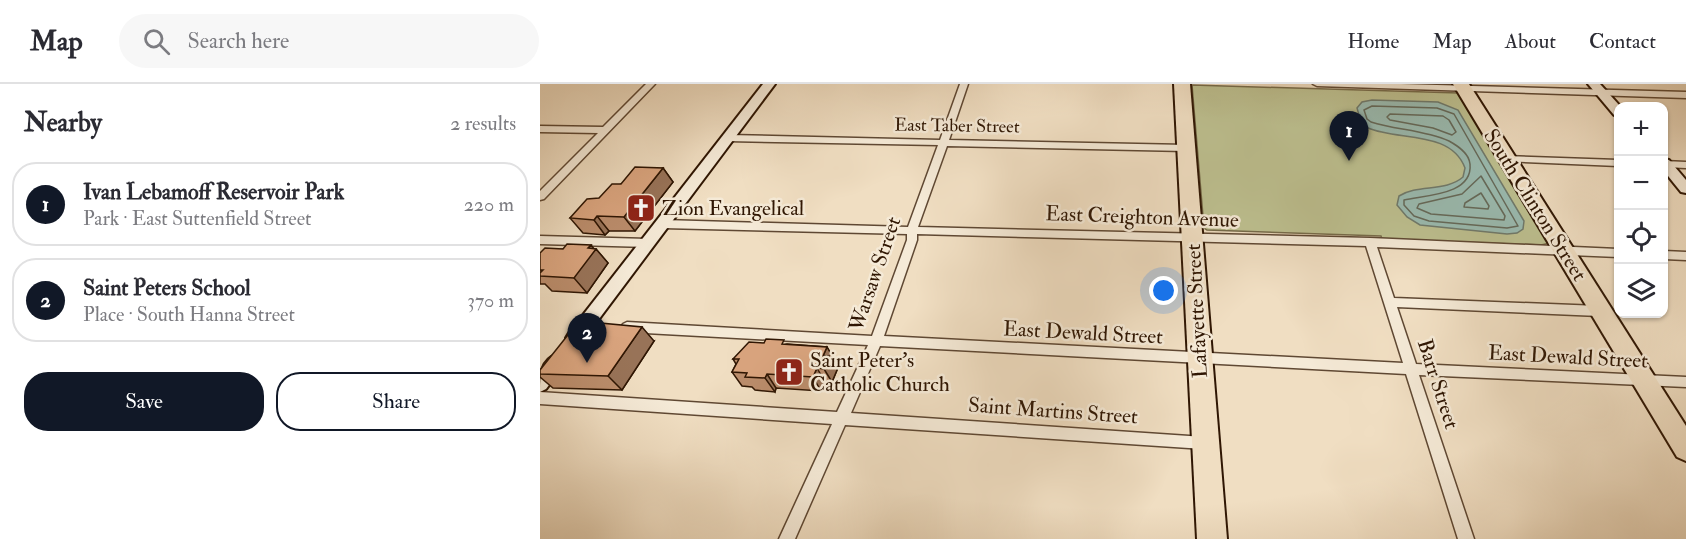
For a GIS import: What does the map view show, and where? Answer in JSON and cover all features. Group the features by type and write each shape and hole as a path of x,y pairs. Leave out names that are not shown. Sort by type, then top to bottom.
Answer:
{"highway":[{"name":"Lafayette Street","path":"1182,84 1212,539"},
{"name":"South Clinton Street","path":"1462,86 1686,449"}],"street":[{"path":"540,197 651,84"},
{"path":"540,384 597,325 648,243 769,84"},
{"name":"Warsaw Street","path":"787,539 876,341 912,240 912,230 942,142 964,84"},
{"path":"1317,84 1598,88 1686,95"},
{"path":"1598,88 1614,107"},
{"path":"540,129 605,130"},
{"name":"East Taber Street","path":"728,138 1186,148"},
{"path":"1506,159 1614,163"},
{"path":"1668,164 1686,165"},
{"path":"1668,169 1686,189"},
{"name":"East Creighton Avenue","path":"663,224 1370,242 1614,253"},
{"path":"540,240 648,243"},
{"name":"Barr Street","path":"1370,242 1466,539"},
{"path":"1668,255 1686,256"},
{"path":"1389,302 1599,310"},
{"name":"East Dewald Street","path":"597,325 1200,359 1686,382"},
{"name":"Saint Martins Street","path":"540,398 1204,442"},
{"path":"1212,539 1225,539"}],"green space":[{"path":"1192,85 1459,93 1550,243 1541,245 1382,239 1381,236 1207,230 1204,228"}],"water":[{"path":"1372,100 1438,102 1458,110 1524,221 1523,229 1517,233 1507,234 1420,225 1407,217 1397,205 1399,196 1415,190 1449,185 1463,177 1465,168 1458,156 1436,142 1368,128 1361,122 1357,108 1362,102"}],"building":[{"path":"635,167 663,168 624,217 597,216 594,220 570,218 587,199 599,198 612,184 621,184"},
{"path":"567,244 591,245 588,248 596,249 574,278 540,276 543,270 540,270 540,253 545,248 563,249"},
{"path":"579,321 642,327 608,376 540,374 540,370"},
{"path":"766,339 784,340 782,344 827,347 823,356 829,356 824,369 817,368 813,377 767,374 765,378 745,377 747,373 732,372 739,359 733,359 749,342 764,343"}],"place":[{"name":"Ivan Lebamoff Reservoir Park","path":"1349,161"},
{"name":"Zion Evangelical","path":"641,208"},
{"name":"Saint Peters School","path":"587,363"},
{"name":"Saint Peter's Catholic Church","path":"789,372"}]}
